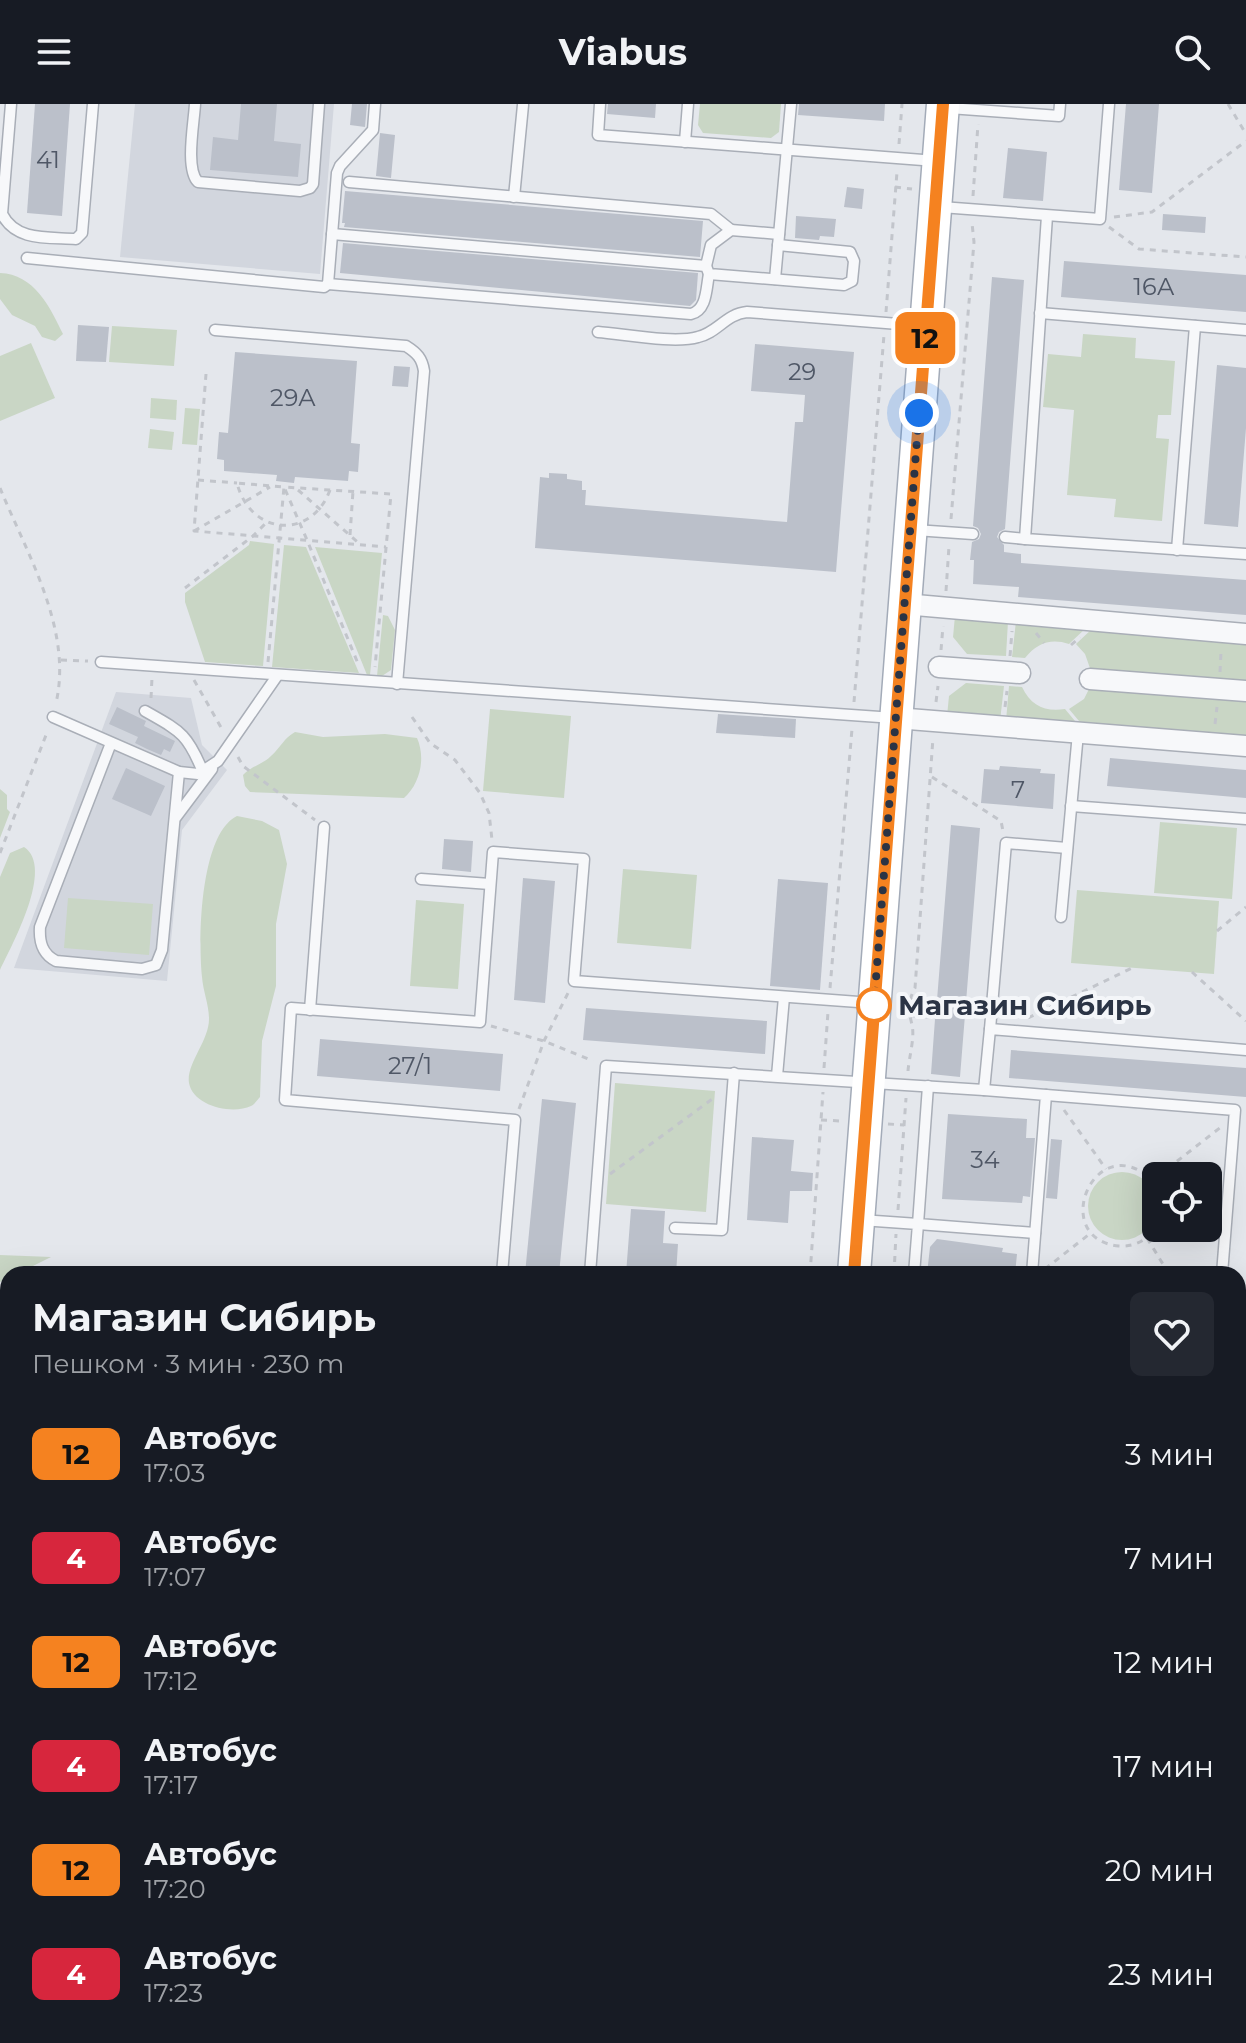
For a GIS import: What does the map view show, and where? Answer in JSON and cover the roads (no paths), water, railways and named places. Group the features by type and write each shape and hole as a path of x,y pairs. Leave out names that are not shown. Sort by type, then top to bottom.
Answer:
{"main road":[{"path":"855,1266 943,106"}],"street":[{"path":"904,604 1246,634"},
{"path":"939,667 1020,673"},
{"path":"1090,679 1246,691"},
{"path":"896,718 1246,746"}],"lane":[{"path":"11,104 2,214 7,223 26,235 76,239 82,233 93,104"},
{"path":"195,104 191,173 198,182 300,191 313,184 319,104"},
{"path":"328,284 337,173 373,130 375,104"},
{"path":"600,104 598,135 938,162"},
{"path":"685,142 688,104"},
{"path":"775,279 791,104"},
{"path":"943,106 1059,116 1060,104"},
{"path":"935,206 1100,219 1109,104"},
{"path":"514,197 523,105"},
{"path":"332,234 844,285 853,277 854,261 850,252 731,230 711,214 349,182"},
{"path":"1025,539 1047,216"},
{"path":"27,258 319,287 328,284 691,314 703,307 711,245 731,230"},
{"path":"598,332 695,338 733,315 747,312 926,326"},
{"path":"1040,313 1246,330"},
{"path":"1177,550 1195,326"},
{"path":"215,330 406,346 416,352 422,361 424,371 398,682"},
{"path":"910,530 973,534"},
{"path":"1005,537 1246,554"},
{"path":"101,662 896,718"},
{"path":"174,819 277,676"},
{"path":"147,712 177,729 188,740 203,772"},
{"path":"53,717 179,772 203,772 218,761"},
{"path":"1061,917 1078,733"},
{"path":"111,743 40,927 40,944 48,957 62,962 142,969 156,965 162,950 179,772"},
{"path":"1071,806 1246,819"},
{"path":"310,1010 324,827"},
{"path":"984,1090 1006,843 1067,848"},
{"path":"503,1266 515,1120 285,1100 291,1008 480,1022 493,852 584,859 574,981 874,1003"},
{"path":"421,879 490,884"},
{"path":"777,1076 784,997"},
{"path":"990,1029 1246,1050"},
{"path":"591,1266 606,1066 928,1086 1235,1110 1223,1266"},
{"path":"675,1228 722,1230 734,1073"},
{"path":"915,1266 928,1086"},
{"path":"1032,1266 1046,1095"},
{"path":"859,1219 1035,1233"}],"place":[{"name":"Магазин Сибирь","path":"874,1005"}]}
